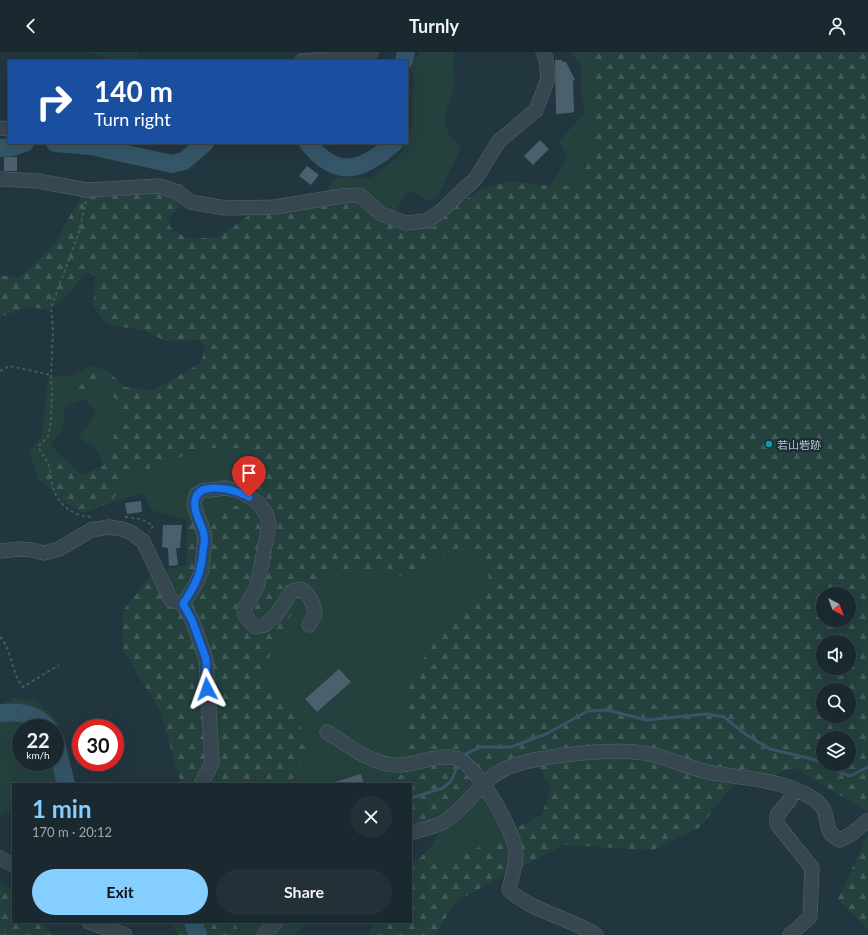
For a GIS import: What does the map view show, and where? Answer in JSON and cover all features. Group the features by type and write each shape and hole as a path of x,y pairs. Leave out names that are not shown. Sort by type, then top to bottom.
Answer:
{"street":[{"path":"316,60 358,57 371,52"},
{"path":"0,178 38,181 87,190 160,186 178,192 190,202 225,208 275,207 342,196 360,195 381,214 406,222 426,221 439,213 476,178 500,141 536,110 548,79 546,59 542,52"},
{"path":"183,604 196,584 202,570 205,536 194,505 196,495 202,491 225,488 240,491 257,502 266,513 269,524 257,587 244,609 245,616 255,627 266,625 276,615 292,591 301,589 309,594 314,607 315,614 309,624"},
{"path":"0,551 19,549 44,553 59,549 91,530 109,527 130,532 143,541 171,600 183,604 192,620 206,659 212,763 204,774 200,783"},
{"path":"327,732 380,763 401,765 421,760 461,761 483,785 504,818 516,854 509,890 522,902 580,925 596,935"},
{"path":"412,832 444,822 466,803 494,775 508,767 539,759 575,754 634,752 651,754 701,770 794,789 812,798 821,805 827,814 829,832 832,837 840,840 850,835 868,820"},
{"path":"790,935 810,918 812,868 777,824 777,815 789,801 794,789"},
{"path":"0,858 12,864"},
{"path":"92,923 125,935"},
{"path":"264,935 275,923"}],"path":[{"path":"87,190 86,204 79,232 51,308 53,331 50,375 52,395 51,422 48,436 38,447 49,467 52,484 58,499 66,509 83,516 100,517"},
{"path":"0,371 10,366 50,375"},
{"path":"123,517 138,518 147,521 153,526 143,541"},
{"path":"0,638 6,644 18,681 23,687 59,665"}],"green space":[{"path":"88,52 138,52 137,60 114,60"},
{"path":"419,52 455,52 454,86 446,112 445,124 447,131 461,147 438,197 430,201 409,190 394,213 381,207 362,190 327,190 336,177 371,178 400,155 405,144 408,144 408,137 412,128 412,94 415,81 411,69"},
{"path":"570,52 587,52 592,63 593,148 580,185 550,186 567,157 559,141 584,114 581,86 581,66"},
{"path":"587,52 868,52 868,812 795,768 731,787 700,827 653,850 563,845 456,901 435,935 368,935 374,923 412,923 412,864 430,849 440,867 542,815 551,788 536,763 502,765 448,812 412,824 412,783 382,783 428,763 408,751 410,684 432,642 489,583 487,563 466,545 400,576 338,571 299,600 263,669 271,693 291,702 310,750 291,783 181,783 161,713 123,650 123,611 151,575 187,564 187,520 219,509 253,503 245,486 258,471 257,459 246,448 214,448 169,460 124,480 112,502 83,513 69,505 38,479 61,456 82,475 104,465 123,410 104,383 80,393 75,375 89,366 109,371 124,387 153,390 201,363 205,346 199,340 165,341 145,331 107,324 93,307 96,276 86,272 67,296 48,310 29,307 0,317 0,275 19,278 54,245 81,196 150,192 168,193 181,206 169,218 170,227 188,239 218,237 252,213 356,200 403,229 433,227 458,205 480,190 509,181 550,186 580,185 593,148 592,63"},
{"path":"75,375 80,393 104,383 123,410 104,465 94,446 78,438 96,413 84,399 65,406 63,429 50,445 61,456 38,479 29,452 42,435 48,377"},
{"path":"214,448 246,448 257,459 258,471 245,486 253,503 219,509 187,520 151,510 143,493 112,502 124,480 169,460"},
{"path":"466,545 487,563 489,583 432,642 429,763 382,783 291,783 310,750 291,703 271,693 263,669 299,600 338,570 400,576"},
{"path":"13,698 37,701 55,719 12,719 12,771 59,771 62,783 12,783 12,809 0,816 0,707"},
{"path":"476,785 504,834 440,867 430,849 448,812"},
{"path":"868,834 868,929 838,899"},
{"path":"0,884 5,885 12,892 12,923 43,923 55,935 0,935"},
{"path":"172,923 235,923 241,935 178,935"},
{"path":"235,923 307,923 295,935 241,935"}],"building":[{"path":"555,60 562,60 563,62 566,62 575,80 573,80 574,112 556,114"},
{"path":"540,140 549,149 533,165 524,156"},
{"path":"4,157 17,157 17,171 4,171"},
{"path":"307,166 319,175 311,185 299,176"},
{"path":"141,501 142,512 127,514 125,503"},
{"path":"163,525 182,525 180,548 176,548 178,565 169,566 168,548 162,547"},
{"path":"339,669 351,682 317,712 305,699"},
{"path":"361,774 364,783 336,783"}],"waterway":[{"path":"404,60 406,52"},
{"path":"0,148 13,147 22,144"},
{"path":"67,144 91,146 172,164 184,161 204,144"},
{"path":"309,144 329,163 340,167 360,165 382,153 393,144"},
{"path":"464,757 467,753 481,747 511,747 546,734 588,711 607,710 646,720 707,714 724,717 745,734 770,749 816,760"},
{"path":"0,713 20,713 38,719"},
{"path":"412,798 443,788 451,781 458,765"},
{"path":"837,771 850,776 868,767"},
{"path":"63,771 66,783"},
{"path":"193,923 198,935"}],"place":[{"name":"若山砦跡","path":"769,444"}],"route":[{"path":"207,689 206,659 192,620 183,604 196,584 202,570 205,536 194,505 196,495 202,491 225,488 240,491 249,497"}]}
